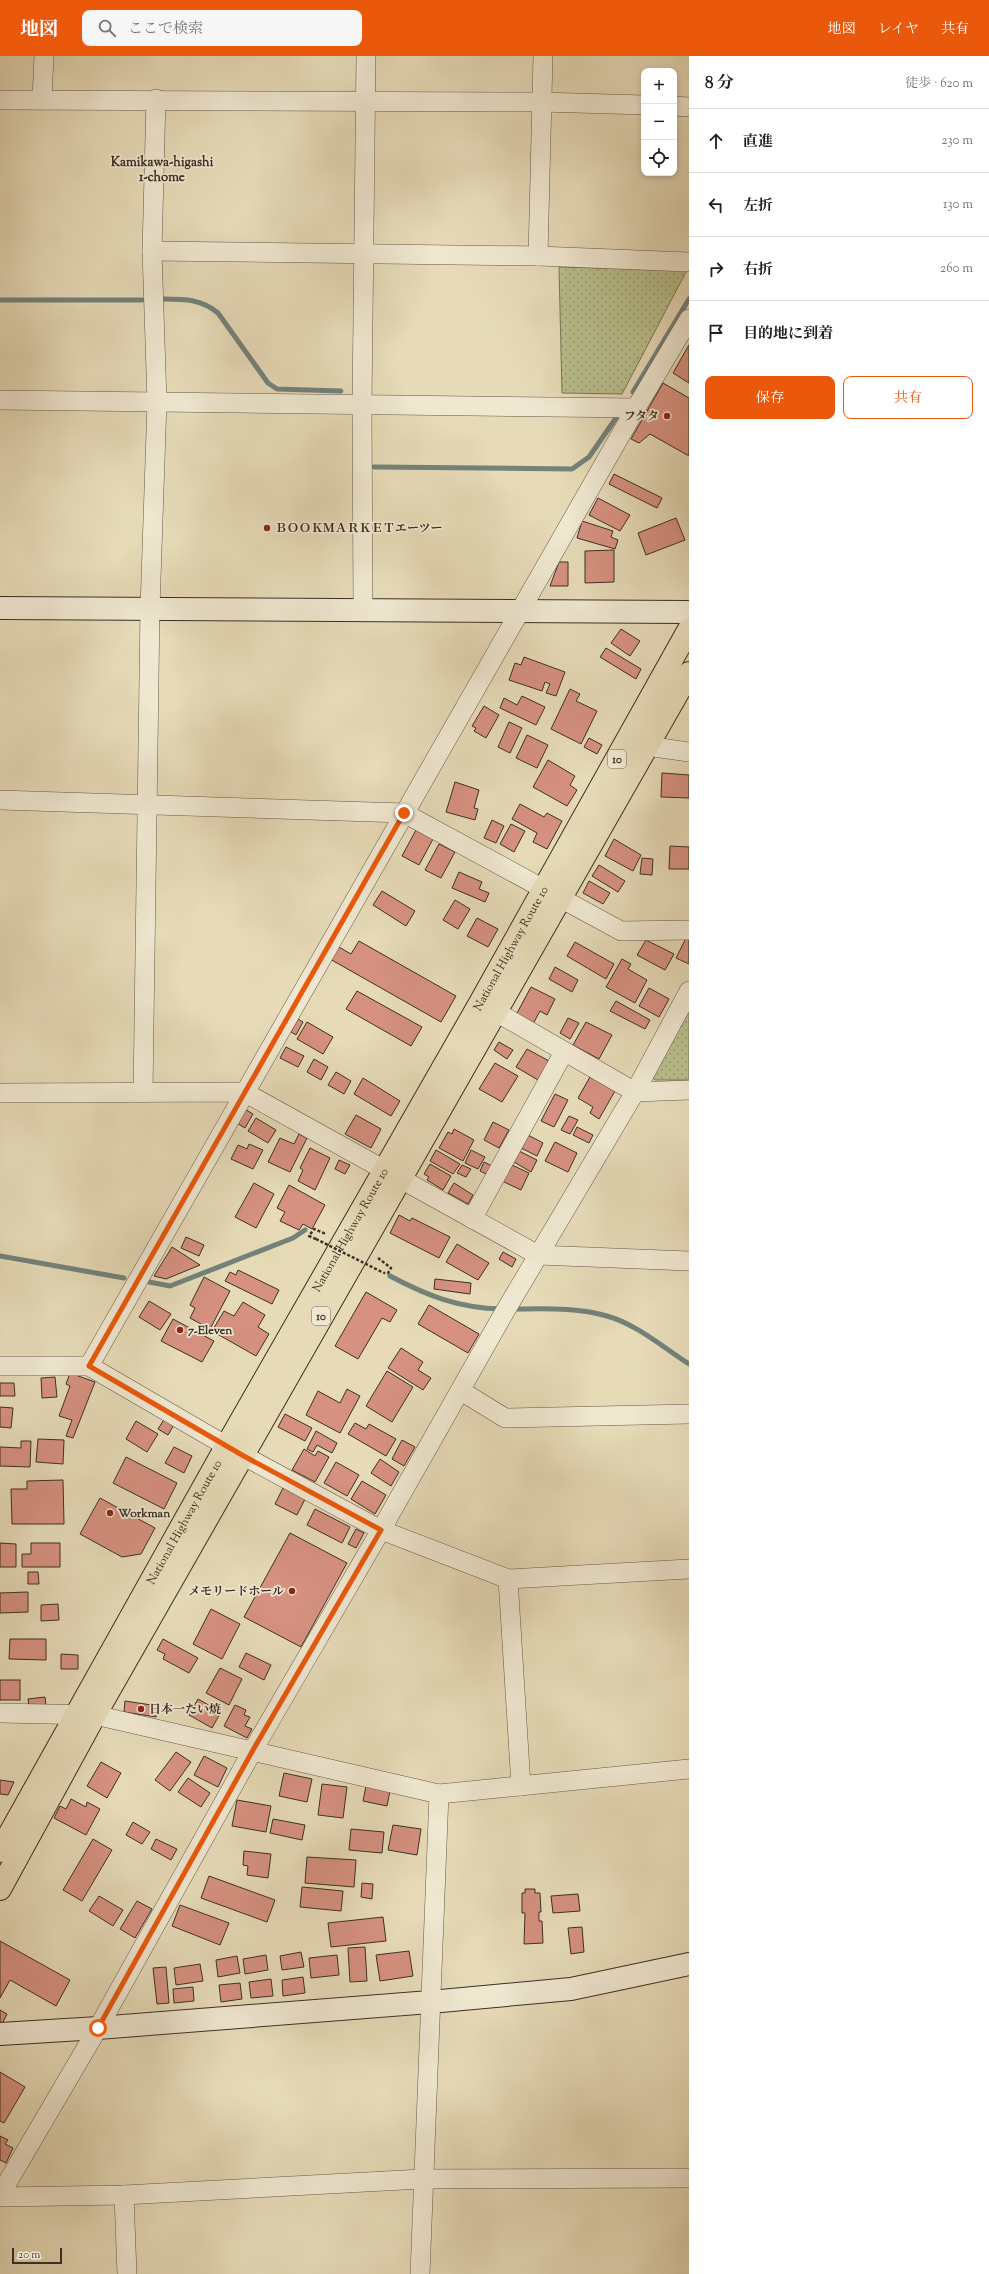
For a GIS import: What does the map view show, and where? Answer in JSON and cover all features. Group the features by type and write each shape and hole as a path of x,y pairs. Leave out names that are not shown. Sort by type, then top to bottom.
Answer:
{"highway":[{"name":"National Highway Route 10","path":"0,1851 86,1714 234,1450 272,1368 352,1243 488,1007 552,893 689,629"},
{"name":"National Highway Route 10","path":"552,893 647,746 689,673"},
{"name":"National Highway Route 10","path":"0,1889 86,1714"}],"street":[{"path":"42,99 44,56"},
{"path":"363,609 362,405 366,56"},
{"path":"538,256 543,56"},
{"path":"143,1093 150,608 157,402 152,251 156,99"},
{"path":"0,100 156,99 366,102 541,102 641,105"},
{"path":"677,106 689,107"},
{"path":"152,251 364,255 538,256 689,262"},
{"path":"89,1366 520,610 689,319"},
{"path":"0,400 636,408"},
{"path":"0,608 689,612"},
{"path":"647,746 689,752"},
{"path":"0,800 147,806 404,813 621,931 689,930"},
{"path":"0,2196 98,2028 253,1750 381,1530 504,1313 635,1092 689,991"},
{"path":"488,1007 635,1092 689,1090"},
{"path":"472,1219 564,1052"},
{"path":"0,1093 244,1092 538,1255 689,1261"},
{"path":"0,1366 89,1366 234,1450 381,1530 508,1579 689,1569"},
{"path":"460,1391 504,1418 689,1414"},
{"path":"508,1579 521,1786"},
{"path":"0,1712 86,1714 253,1750 439,1794 689,1769"},
{"path":"420,2274 422,2179 439,1794"},
{"path":"0,2034 98,2028 430,2002 571,1989 689,1964"},
{"path":"0,2196 124,2195 422,2179 689,2178"},
{"path":"124,2195 127,2274"}],"path":[{"path":"314,1229 352,1243 391,1268 388,1273 384,1273 309,1236 314,1229"}],"green space":[{"path":"559,267 687,270 622,394 562,393"},
{"path":"689,1004 689,1080 655,1080 648,1073"}],"building":[{"path":"689,345 689,383 673,373"},
{"name":"フタタ","path":"663,383 689,398 689,456 650,434 639,443 631,439"},
{"path":"614,474 662,498 657,508 609,484"},
{"path":"598,498 630,515 620,531 589,515"},
{"path":"676,518 685,540 646,555 638,533"},
{"path":"582,521 613,531 611,537 618,540 615,549 577,538"},
{"path":"614,550 614,582 585,583 585,551"},
{"path":"559,562 568,562 568,586 550,586"},
{"path":"621,629 640,641 630,656 611,643"},
{"path":"606,648 641,669 636,679 600,657"},
{"path":"524,657 565,672 556,696 546,693 550,684 545,682 542,691 509,680 515,663 521,665"},
{"path":"570,689 580,694 576,701 597,711 581,744 551,729"},
{"path":"522,696 545,707 536,725 500,708 504,698 517,705"},
{"path":"484,706 499,715 486,738 474,731 476,728 472,726"},
{"path":"509,722 522,728 510,753 498,747"},
{"path":"527,735 548,745 537,768 516,758"},
{"path":"589,738 602,745 597,754 584,747"},
{"path":"548,760 575,776 570,785 577,790 567,806 533,787"},
{"path":"662,773 689,775 689,798 661,797"},
{"path":"455,782 479,790 474,808 478,809 475,820 446,812"},
{"path":"520,804 544,817 547,813 562,821 547,849 533,842 537,833 512,819"},
{"path":"492,820 504,826 496,843 484,838"},
{"path":"511,824 525,831 514,852 500,844"},
{"path":"416,830 433,839 419,865 402,856"},
{"path":"614,839 641,855 633,871 605,856"},
{"path":"439,844 455,852 441,878 425,870"},
{"path":"670,846 689,847 689,869 669,869"},
{"path":"642,858 653,859 652,875 640,874"},
{"path":"599,865 625,881 618,892 592,876"},
{"path":"459,872 482,882 479,889 489,893 485,902 452,888"},
{"path":"589,881 610,893 603,904 583,893"},
{"path":"382,891 415,911 406,926 373,905"},
{"path":"455,900 470,909 458,929 443,920"},
{"path":"477,918 498,929 488,947 467,936"},
{"path":"686,938 689,940 689,964 676,958"},
{"path":"646,940 674,954 665,970 637,955"},
{"path":"359,941 456,996 441,1022 330,959 337,946 351,954"},
{"path":"575,942 614,964 606,979 567,956"},
{"path":"622,959 631,964 628,969 647,980 635,1003 606,987"},
{"path":"555,967 578,980 572,992 549,979"},
{"path":"531,987 555,999 547,1015 540,1011 533,1024 516,1015"},
{"path":"649,988 669,999 659,1017 639,1006"},
{"path":"357,991 422,1027 411,1046 346,1009"},
{"path":"616,1001 650,1020 645,1029 610,1011"},
{"path":"568,1018 579,1023 570,1039 560,1033"},
{"path":"298,1019 303,1022 296,1035 291,1032"},
{"path":"307,1022 333,1037 323,1054 297,1039"},
{"path":"586,1022 612,1035 599,1059 573,1045"},
{"path":"499,1042 513,1050 507,1059 494,1050"},
{"path":"286,1047 304,1056 298,1067 280,1058"},
{"path":"527,1049 549,1061 538,1080 516,1067"},
{"path":"314,1059 328,1067 321,1080 307,1072"},
{"path":"495,1063 518,1076 502,1102 479,1089"},
{"path":"336,1072 351,1081 344,1094 328,1085"},
{"path":"590,1077 615,1091 599,1119 590,1113 593,1107 578,1098"},
{"path":"363,1078 400,1101 391,1116 354,1094"},
{"path":"555,1094 568,1100 554,1127 541,1121"},
{"path":"243,1108 253,1114 245,1128 235,1122"},
{"path":"356,1115 381,1129 371,1148 345,1134"},
{"path":"569,1116 578,1120 570,1134 561,1130"},
{"path":"256,1118 276,1130 268,1143 248,1131"},
{"path":"493,1122 509,1130 499,1148 484,1140"},
{"path":"577,1127 593,1135 589,1143 573,1135"},
{"path":"454,1129 474,1140 463,1161 439,1148 448,1132 452,1134"},
{"path":"299,1134 307,1138 290,1172 268,1162 280,1138 294,1144"},
{"path":"528,1135 543,1143 537,1156 521,1148"},
{"path":"555,1142 577,1153 568,1172 545,1161"},
{"path":"249,1144 263,1150 253,1169 231,1159 238,1145 247,1149"},
{"path":"310,1148 330,1158 315,1190 298,1181 303,1170 300,1168"},
{"path":"436,1150 460,1164 453,1174 430,1161"},
{"path":"471,1150 485,1157 478,1169 465,1163"},
{"path":"519,1151 537,1160 531,1172 514,1162"},
{"path":"339,1160 350,1165 345,1174 335,1169"},
{"path":"484,1162 492,1166 488,1175 480,1171"},
{"path":"430,1164 451,1176 443,1190 427,1180 429,1177 424,1174"},
{"path":"510,1164 529,1173 521,1190 502,1181"},
{"path":"462,1165 471,1169 466,1177 457,1173"},
{"path":"254,1183 274,1194 256,1228 235,1217"},
{"path":"454,1183 473,1195 468,1204 448,1193"},
{"path":"289,1185 325,1205 312,1229 303,1224 299,1230 280,1221 285,1212 277,1208"},
{"path":"399,1215 410,1221 412,1218 450,1237 439,1258 390,1233"},
{"path":"186,1237 204,1245 199,1256 181,1248"},
{"path":"457,1244 489,1263 478,1280 446,1262"},
{"path":"172,1247 200,1265 166,1279 154,1276"},
{"path":"503,1252 516,1259 512,1267 499,1259"},
{"path":"238,1270 279,1290 272,1304 225,1281 230,1272 236,1275"},
{"path":"204,1277 230,1291 210,1329 190,1318 195,1308 190,1305"},
{"path":"435,1279 471,1283 470,1294 434,1289"},
{"path":"366,1292 397,1310 390,1322 382,1318 358,1359 335,1346"},
{"path":"149,1301 171,1314 160,1330 139,1317"},
{"path":"243,1302 265,1315 258,1327 269,1334 256,1356 212,1331 224,1311 234,1316"},
{"path":"429,1305 479,1334 468,1353 418,1324"},
{"name":"7-Eleven","path":"173,1319 214,1341 202,1362 161,1341"},
{"path":"401,1348 423,1362 418,1370 431,1378 423,1390 388,1368"},
{"path":"387,1371 413,1387 392,1422 366,1406"},
{"path":"70,1373 95,1382 73,1438 66,1436 72,1420 59,1416 70,1386 66,1384"},
{"path":"55,1377 57,1397 42,1398 41,1378"},
{"path":"0,1383 14,1383 15,1396 0,1396"},
{"path":"347,1389 360,1396 340,1433 306,1415 318,1391 340,1403"},
{"path":"0,1407 13,1408 11,1428 0,1427"},
{"path":"285,1414 312,1428 305,1441 278,1427"},
{"path":"165,1418 175,1423 168,1435 158,1429"},
{"path":"136,1421 158,1434 147,1452 126,1439"},
{"path":"355,1423 366,1429 369,1424 396,1439 386,1456 348,1434"},
{"path":"316,1431 337,1443 332,1453 317,1445 313,1452 307,1449"},
{"path":"38,1439 64,1440 63,1464 36,1462"},
{"path":"402,1440 415,1447 404,1466 392,1459"},
{"path":"21,1441 31,1441 30,1467 0,1466 0,1447 21,1448"},
{"path":"174,1447 192,1456 184,1473 165,1463"},
{"path":"304,1449 315,1456 318,1451 329,1457 315,1482 292,1470"},
{"path":"126,1457 177,1483 164,1509 113,1483"},
{"path":"380,1459 399,1472 391,1486 371,1473"},
{"path":"336,1462 359,1475 347,1496 324,1483"},
{"path":"63,1480 64,1524 12,1524 11,1489 27,1489 27,1481"},
{"path":"362,1481 386,1495 375,1514 351,1499"},
{"path":"283,1488 305,1499 297,1515 275,1504"},
{"name":"Workman","path":"100,1498 155,1528 141,1554 122,1557 80,1534"},
{"path":"315,1509 350,1527 342,1543 307,1525"},
{"path":"356,1529 364,1533 356,1548 348,1544"},
{"path":"290,1533 347,1563 301,1647 244,1617"},
{"path":"0,1543 16,1544 16,1567 0,1567"},
{"path":"31,1543 60,1543 60,1567 22,1567 22,1554 31,1554"},
{"path":"28,1572 38,1572 39,1584 28,1584"},
{"path":"28,1592 28,1612 0,1613 0,1593"},
{"path":"58,1604 59,1620 41,1621 41,1605"},
{"path":"211,1609 240,1624 222,1659 193,1644"},
{"path":"10,1639 46,1639 46,1660 9,1659"},
{"path":"163,1639 198,1658 189,1673 163,1659 165,1654 157,1650"},
{"path":"246,1653 271,1665 264,1680 239,1667"},
{"path":"61,1654 78,1655 78,1669 61,1669"},
{"path":"220,1668 242,1679 229,1705 206,1693"},
{"path":"0,1680 20,1680 20,1700 0,1700"},
{"path":"45,1697 46,1705 29,1707 28,1699"},
{"path":"198,1699 221,1712 212,1728 189,1715"},
{"name":"日本一たい焼","path":"125,1701 158,1706 156,1717 124,1712"},
{"path":"235,1705 246,1710 244,1715 250,1717 245,1726 252,1729 247,1738 224,1726"},
{"path":"176,1752 191,1762 170,1791 155,1780"},
{"path":"204,1756 227,1768 218,1787 194,1775"},
{"path":"101,1762 121,1773 107,1798 87,1786"},
{"path":"284,1773 312,1779 307,1802 279,1796"},
{"path":"188,1778 210,1793 201,1807 178,1792"},
{"path":"0,1780 14,1782 8,1795 0,1794"},
{"path":"322,1784 347,1787 343,1818 318,1815"},
{"path":"366,1786 390,1791 387,1806 363,1801"},
{"path":"71,1799 86,1807 87,1802 100,1809 86,1835 54,1818 60,1806 66,1809"},
{"path":"237,1800 271,1806 266,1832 232,1826"},
{"path":"273,1819 305,1825 302,1840 270,1833"},
{"path":"133,1822 150,1832 142,1844 126,1835"},
{"path":"393,1825 421,1829 417,1855 388,1850"},
{"path":"351,1829 384,1832 382,1853 349,1850"},
{"path":"93,1839 112,1850 82,1901 63,1890"},
{"path":"156,1839 177,1849 171,1860 151,1849"},
{"path":"244,1851 271,1854 268,1878 247,1875 248,1866 243,1865"},
{"path":"307,1857 356,1860 354,1887 305,1883"},
{"path":"209,1876 275,1900 267,1922 201,1898"},
{"path":"362,1883 373,1884 372,1899 361,1897"},
{"path":"302,1887 343,1891 341,1911 300,1907"},
{"path":"525,1889 535,1889 535,1893 540,1893 541,1912 539,1912 539,1921 542,1921 543,1943 524,1944 525,1913 522,1913 522,1893 525,1893"},
{"path":"578,1894 580,1911 553,1913 551,1896"},
{"path":"99,1896 123,1910 113,1926 89,1911"},
{"path":"137,1901 152,1909 135,1938 120,1929"},
{"path":"180,1905 229,1923 220,1945 172,1926"},
{"path":"383,1917 386,1941 331,1947 328,1923"},
{"path":"582,1927 584,1952 571,1954 568,1928"},
{"path":"0,1941 70,1980 56,2006 10,1980 0,1998"},
{"path":"365,1947 367,1981 350,1982 348,1948"},
{"path":"409,1951 413,1976 380,1981 376,1955"},
{"path":"301,1952 304,1967 282,1970 280,1956"},
{"path":"266,1955 268,1970 245,1974 243,1959"},
{"path":"337,1955 339,1975 311,1978 309,1958"},
{"path":"237,1956 240,1973 218,1977 216,1960"},
{"path":"200,1964 203,1981 176,1985 174,1968"},
{"path":"166,1967 169,2003 157,2004 153,1968"},
{"path":"303,1977 305,1993 283,1996 282,1980"},
{"path":"271,1979 273,1996 251,1998 249,1982"},
{"path":"240,1983 242,1999 221,2002 219,1985"},
{"path":"193,1987 194,2001 174,2003 173,1989"},
{"path":"0,2010 7,2014 2,2024 0,2024"},
{"path":"0,2072 25,2087 4,2123 0,2121"},
{"path":"0,2136 8,2140 5,2144 13,2148 6,2163 0,2160"}],"waterway":[{"path":"164,299 199,302 212,308 218,313 268,383 277,389 341,391"},
{"path":"633,392 689,299"},
{"path":"0,300 142,300"},
{"path":"374,467 572,469 589,457 616,418"},
{"path":"149,1282 170,1286 293,1238 305,1230"},
{"path":"0,1256 124,1278"},
{"path":"390,1276 444,1300 471,1306 502,1309"},
{"path":"512,1309 572,1310 607,1316 639,1330 689,1364"}],"place":[{"name":"フタタ","path":"667,416"},
{"name":"ＢＯＯＫＭＡＲＫＥＴエーツー","path":"267,528"},
{"name":"7-Eleven","path":"180,1330"},
{"name":"Workman","path":"110,1513"},
{"name":"メモリードホール","path":"292,1591"},
{"name":"日本一たい焼","path":"141,1709"}],"district":[{"name":"Kamikawa-higashi 1-chome","path":"162,168"}],"route":[{"path":"98,2028 253,1750 381,1530 242,1455 89,1366 404,813"}]}
